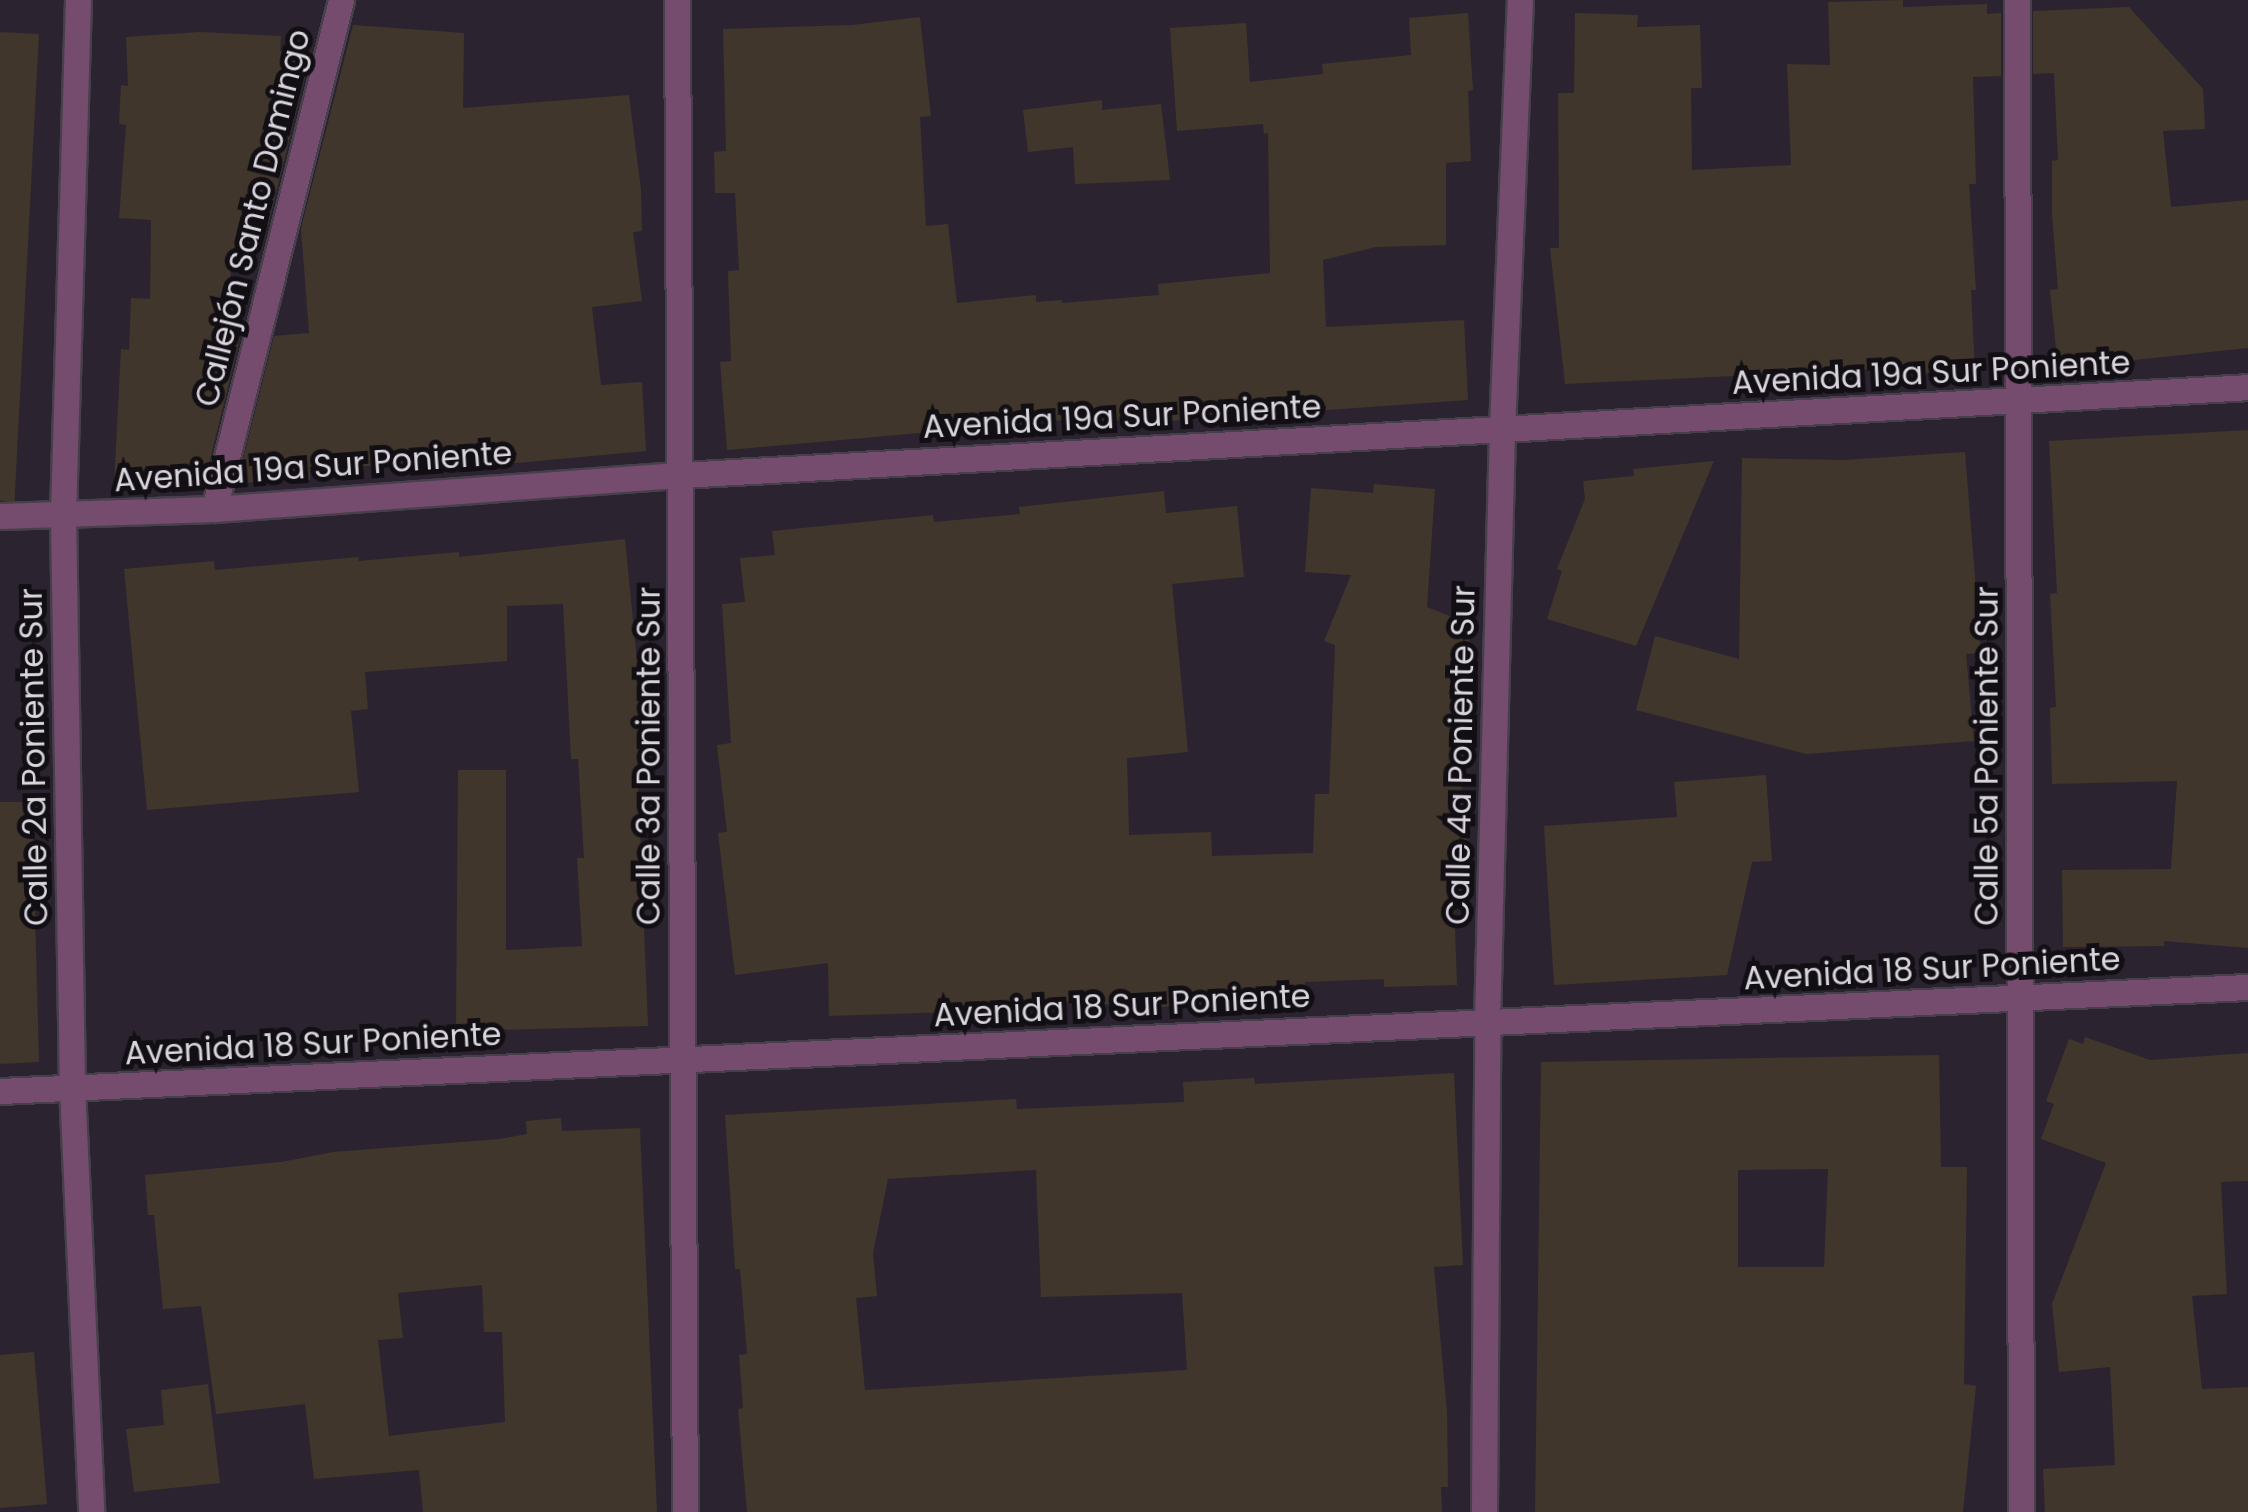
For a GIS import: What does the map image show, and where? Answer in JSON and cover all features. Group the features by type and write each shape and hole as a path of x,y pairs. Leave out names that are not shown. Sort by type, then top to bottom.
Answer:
{"street":[{"name":"Calle 2a Poniente Sur","path":"78,0 63,514 72,1087 91,1512"},
{"name":"Callejón Santo Domingo","path":"214,510 340,0"},
{"name":"Calle 3a Poniente Sur","path":"677,0 685,1512"},
{"name":"Calle 4a Poniente Sur","path":"1484,1512 1488,1022 1502,428 1520,0"},
{"name":"Calle 5a Poniente Sur","path":"2017,0 2021,1512"},
{"name":"Avenida 19a Sur Poniente","path":"0,516 214,510 681,475 2248,386"},
{"name":"Avenida 18 Sur Poniente","path":"0,1090 2248,987"}],"building":[{"path":"1903,0 1903,7 1987,4 1987,14 2001,13 2001,76 1973,77 1976,184 1969,184 1976,290 1971,290 1975,371 1881,376 1881,369 1565,384 1550,248 1559,248 1558,93 1574,93 1575,13 1638,15 1637,27 1700,25 1702,88 1691,88 1692,170 1791,165 1787,64 1830,65 1828,2"},
{"path":"2129,7 2203,89 2205,129 2163,131 2171,207 2248,200 2248,348 2058,368 2050,290 2058,289 2052,215 2052,161 2058,160 2054,73 2033,74 2033,11"},
{"path":"1468,13 1473,90 1468,91 1471,161 1446,163 1446,245 1376,247 1323,260 1326,327 1464,320 1468,400 1170,421 1169,416 1076,424 1076,419 727,450 720,362 731,361 728,271 739,270 735,193 715,193 714,152 726,151 723,29 852,25 920,17 931,116 920,117 926,226 948,224 957,303 1036,295 1036,302 1062,303 1159,295 1158,284 1270,273 1268,133 1264,134 1263,124 1177,131 1170,28 1246,23 1250,82 1323,74 1322,64 1411,55 1409,18"},
{"path":"353,25 464,33 463,108 629,95 641,190 642,231 633,232 642,301 592,307 601,385 642,382 646,451 397,474 396,464 310,470 310,480 237,483 274,336 309,333 301,228"},
{"path":"0,32 39,34 14,501 0,501"},
{"path":"200,32 281,36 280,51 311,52 268,225 239,222 220,339 240,338 204,484 114,485 121,349 129,350 131,298 150,299 151,220 119,218 126,125 119,124 121,85 128,86 126,37"},
{"path":"1102,100 1102,110 1161,104 1170,180 1075,184 1073,147 1028,152 1023,110"},
{"path":"2248,430 2248,948 2164,941 2164,946 2063,947 2062,870 2171,869 2177,781 2052,784 2050,708 2056,707 2050,594 2057,593 2049,441"},
{"path":"1965,452 1981,653 1966,654 1974,741 1806,754 1636,710 1655,636 1739,659 1742,458 1844,460"},
{"path":"1714,461 1636,646 1547,619 1562,571 1557,569 1585,499 1583,481 1634,476 1633,469"},
{"path":"1374,484 1435,489 1427,607 1475,626 1448,694 1465,694 1461,799 1469,799 1466,898 1454,898 1457,985 1384,987 1384,979 1305,982 1305,989 1272,991 1272,1002 1138,1008 1138,1003 1082,1005 1082,1001 953,1005 954,1012 829,1016 828,963 735,975 718,833 727,832 717,745 731,743 722,604 745,602 740,558 775,555 772,531 933,515 934,522 1020,514 1019,507 1164,491 1166,513 1237,506 1244,577 1172,584 1188,752 1127,758 1129,835 1211,832 1212,856 1313,853 1315,794 1329,794 1335,645 1324,641 1351,575 1305,572 1311,488 1373,493"},
{"path":"625,539 646,752 637,753 648,1026 456,1031 458,770 506,770 506,950 582,946 577,858 584,858 578,759 571,759 563,604 507,606 507,661 365,672 368,709 351,711 359,792 147,810 124,569 214,561 215,570 459,552 459,557"},
{"path":"1766,775 1772,861 1752,862 1727,975 1554,985 1544,826 1677,817 1674,782"},
{"path":"0,802 32,802 39,1062 0,1064"},
{"path":"2085,1037 2150,1060 2248,1053 2248,1181 2221,1182 2227,1294 2192,1296 2202,1389 2248,1387 2248,1512 2045,1512 2043,1469 2115,1465 2110,1367 2059,1372 2052,1304 2106,1163 2041,1139 2054,1104 2046,1101 2069,1039 2083,1044"},
{"path":"1939,1055 1941,1167 1967,1167 1964,1384 1976,1386 1963,1512 1535,1512 1541,1062","holes":["1828,1169 1824,1267 1738,1267 1738,1170"]},
{"path":"1454,1073 1463,1265 1434,1267 1447,1412 1448,1487 1441,1487 1442,1512 747,1512 738,1409 743,1408 739,1355 747,1354 740,1269 735,1269 725,1115 1016,1099 1017,1109 1184,1102 1183,1082 1254,1078 1255,1084","holes":["1036,1170 1041,1297 1182,1293 1187,1370 865,1390 856,1298 877,1296 873,1253 888,1179"]},
{"path":"561,1118 562,1131 640,1128 657,1512 423,1512 419,1470 314,1479 305,1404 216,1414 201,1306 163,1309 154,1215 148,1215 145,1175 281,1162 333,1152 500,1139 527,1134 526,1121","holes":["482,1285 484,1332 502,1332 505,1422 389,1436 378,1340 403,1338 398,1293"]},
{"path":"34,1352 47,1504 0,1508 0,1355"},
{"path":"208,1384 220,1483 134,1492 126,1429 164,1425 161,1390"}]}
